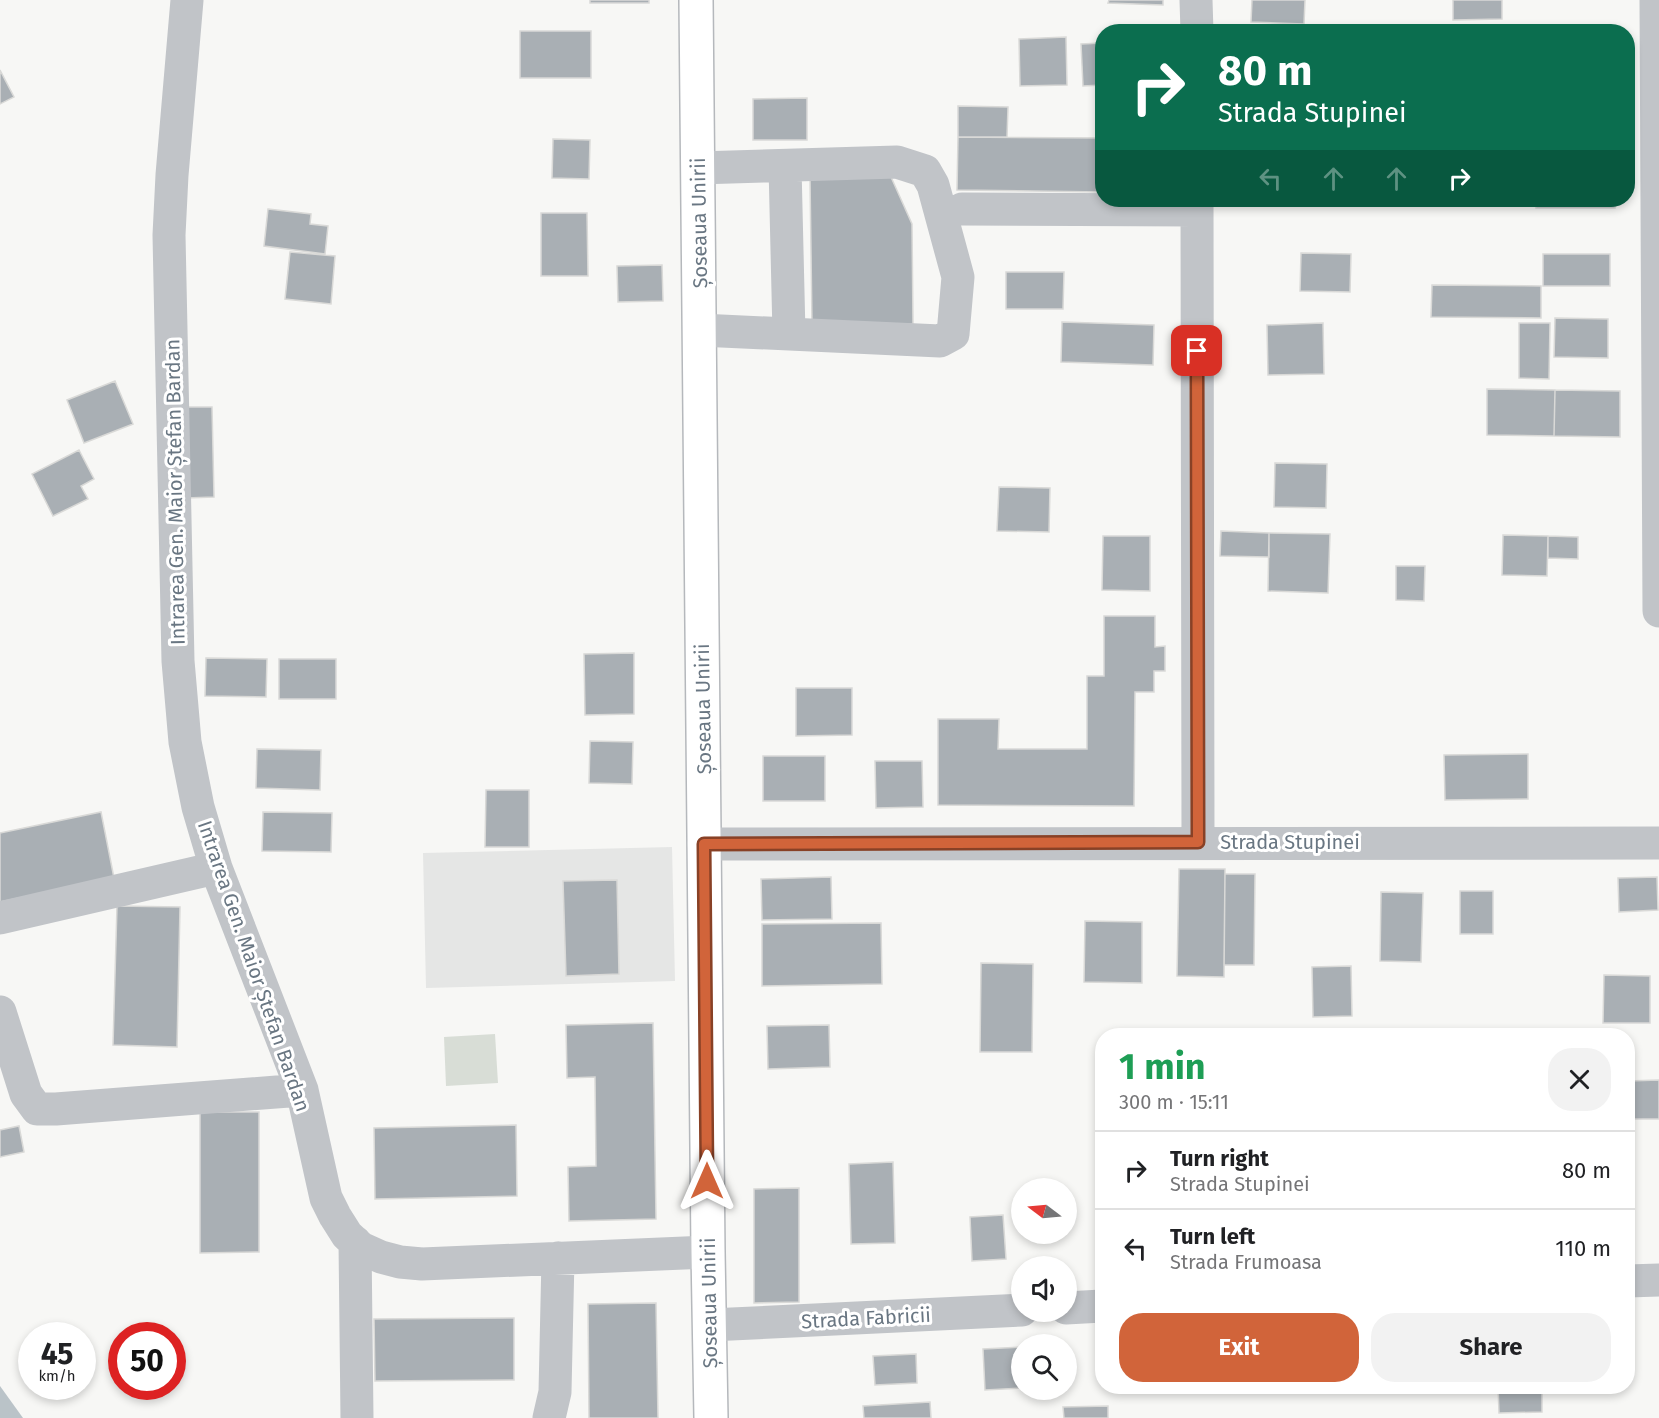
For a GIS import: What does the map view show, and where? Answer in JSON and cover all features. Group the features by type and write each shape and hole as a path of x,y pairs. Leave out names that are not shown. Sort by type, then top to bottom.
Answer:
{"main road":[{"name":"Șoseaua Unirii","path":"696,0 711,1418"}],"street":[{"name":"Intrarea Gen. Maior Ștefan Bardan","path":"187,0 172,175 170,235 178,661 185,742 198,807 216,868 302,1090 326,1198 335,1216 361,1248 400,1262 422,1264 708,1252"},
{"path":"1197,0 1197,24"},
{"path":"1656,0 1659,610"},
{"path":"698,168 897,162 924,171 933,185 958,277 953,334 940,341 700,330"},
{"path":"785,166 789,334"},
{"path":"962,209 1095,207"},
{"path":"1197,207 1198,842"},
{"name":"Strada Stupinei","path":"704,844 1659,843"},
{"path":"0,918 216,868"},
{"path":"0,1012 26,1094 37,1109 56,1110 302,1090"},
{"path":"355,1242 357,1418"},
{"path":"549,1418 555,1392 558,1258"},
{"path":"1635,1281 1659,1280"},
{"path":"1077,1307 1095,1306"},
{"name":"Strada Fabricii","path":"710,1325 1011,1311"}],"shaded area":[{"path":"672,847 675,981 426,988 423,853"},
{"path":"495,1034 498,1083 446,1086 444,1037"},
{"path":"0,1386 23,1418 0,1418"}],"building":[{"path":"590,0 649,0 649,3 590,3"},
{"path":"1109,0 1163,0 1163,5 1108,3"},
{"path":"1252,0 1305,0 1304,24 1251,22"},
{"path":"1453,0 1502,0 1502,19 1453,20"},
{"path":"520,31 591,31 591,78 520,78"},
{"path":"1066,37 1067,85 1020,86 1019,39"},
{"path":"1095,43 1095,85 1083,86 1081,44"},
{"path":"0,70 14,97 0,104"},
{"path":"807,98 807,140 753,140 753,99"},
{"path":"958,106 1008,107 1007,137 958,137"},
{"path":"958,137 1095,138 1095,192 957,190"},
{"path":"553,139 590,140 589,179 552,178"},
{"path":"891,177 912,224 913,324 812,325 810,178"},
{"path":"1536,207 1615,207 1615,208"},
{"path":"268,209 311,214 310,224 328,226 325,254 264,246"},
{"path":"541,213 587,213 588,276 541,276"},
{"path":"290,252 335,256 331,304 285,299"},
{"path":"1301,253 1351,254 1350,292 1300,291"},
{"path":"1543,254 1610,254 1610,286 1543,286"},
{"path":"662,265 663,301 618,302 617,266"},
{"path":"1006,272 1064,272 1063,309 1006,309"},
{"path":"1432,285 1541,286 1541,318 1431,317"},
{"path":"1555,318 1608,319 1608,358 1554,357"},
{"path":"1062,322 1154,325 1153,365 1061,362"},
{"path":"1323,323 1324,374 1268,375 1267,325"},
{"path":"1519,323 1550,323 1549,379 1519,378"},
{"path":"115,381 133,424 84,443 67,400"},
{"path":"1487,389 1555,390 1554,436 1487,435"},
{"path":"1555,390 1620,391 1620,437 1554,436"},
{"path":"184,407 212,407 214,497 186,498"},
{"path":"79,450 94,479 81,486 88,499 53,516 32,474"},
{"path":"1275,463 1327,464 1326,508 1274,507"},
{"path":"999,487 1050,488 1049,532 997,531"},
{"path":"1221,531 1269,533 1269,557 1220,556"},
{"path":"1269,533 1330,534 1328,593 1268,591"},
{"path":"1503,535 1548,536 1547,576 1502,575"},
{"path":"1103,536 1150,536 1150,591 1102,590"},
{"path":"1548,536 1578,537 1578,559 1548,558"},
{"path":"1396,566 1425,566 1424,601 1396,600"},
{"path":"1104,616 1155,616 1155,647 1165,646 1165,671 1154,671 1154,692 1135,692 1134,806 938,805 938,719 999,719 998,749 1087,749 1087,676 1104,676"},
{"path":"634,653 634,714 585,715 584,654"},
{"path":"206,658 267,659 266,697 205,696"},
{"path":"279,659 336,659 336,699 279,699"},
{"path":"796,688 852,688 852,735 796,736"},
{"path":"590,741 633,742 632,784 589,783"},
{"path":"257,749 321,750 320,790 256,788"},
{"path":"1528,754 1528,799 1445,800 1444,755"},
{"path":"763,756 825,756 825,801 763,801"},
{"path":"875,761 922,761 923,807 876,808"},
{"path":"486,790 529,790 529,847 485,847"},
{"path":"101,812 114,878 0,902 0,833"},
{"path":"263,812 332,813 331,852 262,851"},
{"path":"1179,869 1225,869 1224,977 1177,976"},
{"path":"1225,874 1255,874 1254,965 1224,965"},
{"path":"831,877 832,919 762,920 761,879"},
{"path":"1657,877 1658,910 1619,912 1618,878"},
{"path":"617,880 619,974 566,976 563,881"},
{"path":"1460,891 1493,891 1493,934 1460,934"},
{"path":"1381,892 1423,893 1421,962 1380,961"},
{"path":"117,906 180,907 177,1047 113,1045"},
{"path":"1085,921 1142,922 1142,983 1084,982"},
{"path":"881,923 882,984 762,986 762,924"},
{"path":"981,963 1033,964 1032,1052 980,1052"},
{"path":"1351,966 1352,1016 1313,1017 1312,967"},
{"path":"1604,975 1650,976 1650,1023 1603,1023"},
{"path":"653,1023 656,1219 569,1221 568,1167 596,1166 595,1077 567,1078 566,1025"},
{"path":"829,1025 830,1067 768,1069 767,1026"},
{"path":"1659,1080 1659,1119 1635,1119 1635,1081"},
{"path":"200,1112 259,1112 259,1252 200,1253"},
{"path":"516,1125 517,1196 375,1199 374,1128"},
{"path":"19,1126 24,1152 0,1157 0,1130"},
{"path":"893,1162 895,1243 851,1244 849,1164"},
{"path":"799,1188 799,1302 754,1303 754,1189"},
{"path":"1003,1215 1006,1259 972,1261 970,1217"},
{"path":"656,1303 658,1418 589,1418 588,1304"},
{"path":"514,1318 514,1380 375,1381 374,1319"},
{"path":"1011,1348 1011,1389 985,1390 983,1349"},
{"path":"916,1354 917,1383 875,1385 873,1356"},
{"path":"1498,1394 1542,1394 1542,1412 1499,1413"},
{"path":"930,1402 931,1418 864,1418 863,1406"},
{"path":"1108,1406 1108,1418 1064,1418 1063,1407"}],"route":[{"path":"707,1181 704,844 1198,842 1197,351"}]}
